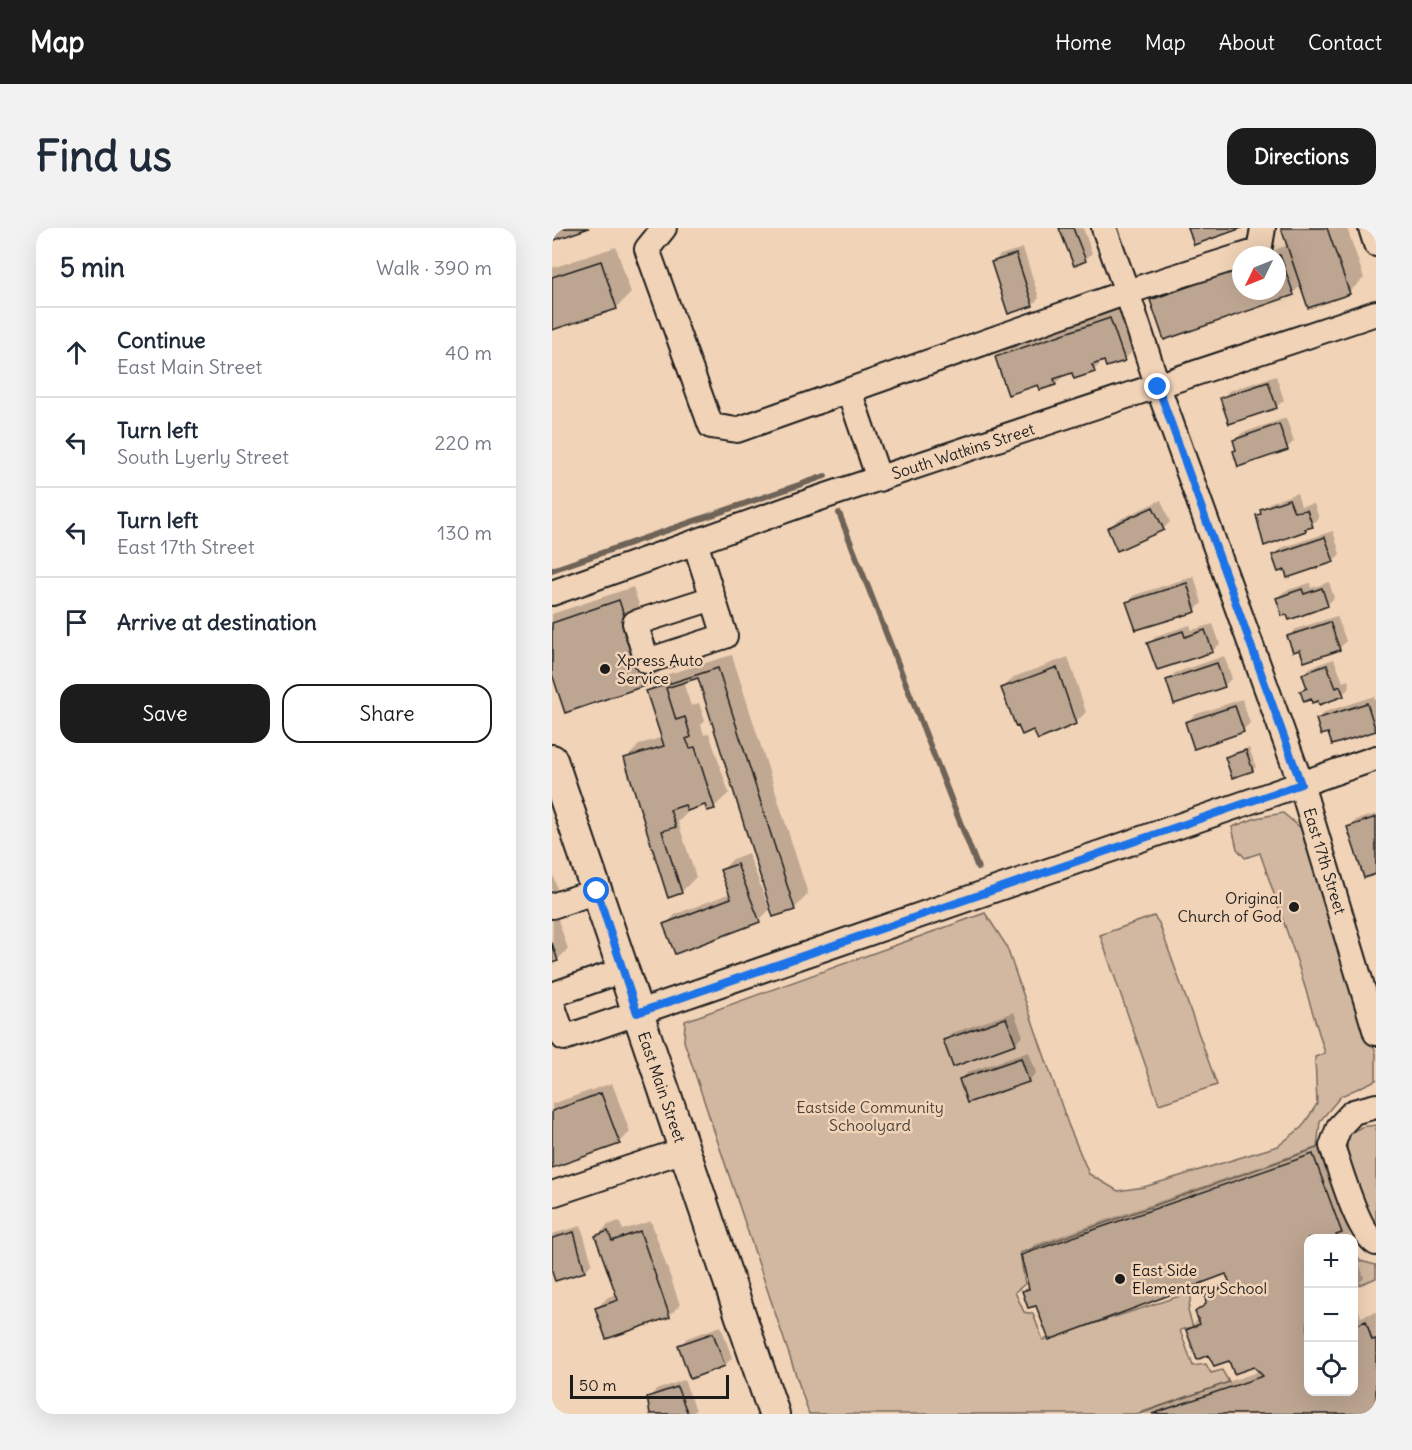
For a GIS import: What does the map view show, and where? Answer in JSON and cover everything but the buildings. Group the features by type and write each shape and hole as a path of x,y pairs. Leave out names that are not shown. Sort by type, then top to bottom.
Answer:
{"main road":[{"name":"East Main Street","path":"552,760 774,1414"}],"street":[{"path":"664,228 647,249 711,426 737,430 1127,292 1232,259"},
{"name":"East 17th Street","path":"1104,228 1158,387 1301,784 1376,1033"},
{"path":"1260,246 1263,228"},
{"path":"1371,228 1376,244"},
{"name":"South Watkins Street","path":"552,593 879,478 1376,313"},
{"path":"849,391 879,478"},
{"path":"695,542 713,598"},
{"path":"552,1004 564,1038 1376,758"},
{"path":"552,906 597,891"},
{"path":"552,995 623,970"},
{"path":"1376,1106 1353,1112 1340,1127 1332,1146 1360,1225 1376,1243"},
{"path":"552,1194 684,1150"}],"green space":[{"name":"Eastside Community Schoolyard","path":"1283,813 1302,829 1376,1053 1376,1080 1341,1096 1320,1121 1317,1148 1020,1253 1025,1284 1015,1292 1024,1312 1033,1314 1043,1340 1192,1292 1188,1311 1193,1327 1180,1330 1193,1366 1206,1364 1211,1373 1222,1370 1229,1382 1139,1414 809,1414 684,1041 685,1021 985,913 1006,945 1068,1124 1089,1174 1118,1191 1144,1187 1278,1146 1302,1127 1317,1104 1315,1057 1325,1053 1297,961 1260,853 1245,858 1237,849 1232,827 1256,818"},
{"path":"1154,916 1159,923 1217,1085 1159,1104 1100,935"},
{"path":"1376,1125 1376,1226 1370,1220 1347,1151 1347,1136 1361,1127"},
{"path":"1358,1257 1360,1261 1376,1265 1376,1278 1359,1285"}],"waterway":[{"path":"552,570 825,476"},
{"path":"839,513 978,868"}],"place":[{"name":"Xpress Auto Service","path":"605,669"},
{"name":"Original Church of God","path":"1294,907"},
{"name":"East Side Elementary School","path":"1120,1279"}],"route":[{"path":"597,891 637,1013 1301,784 1158,387"}]}
